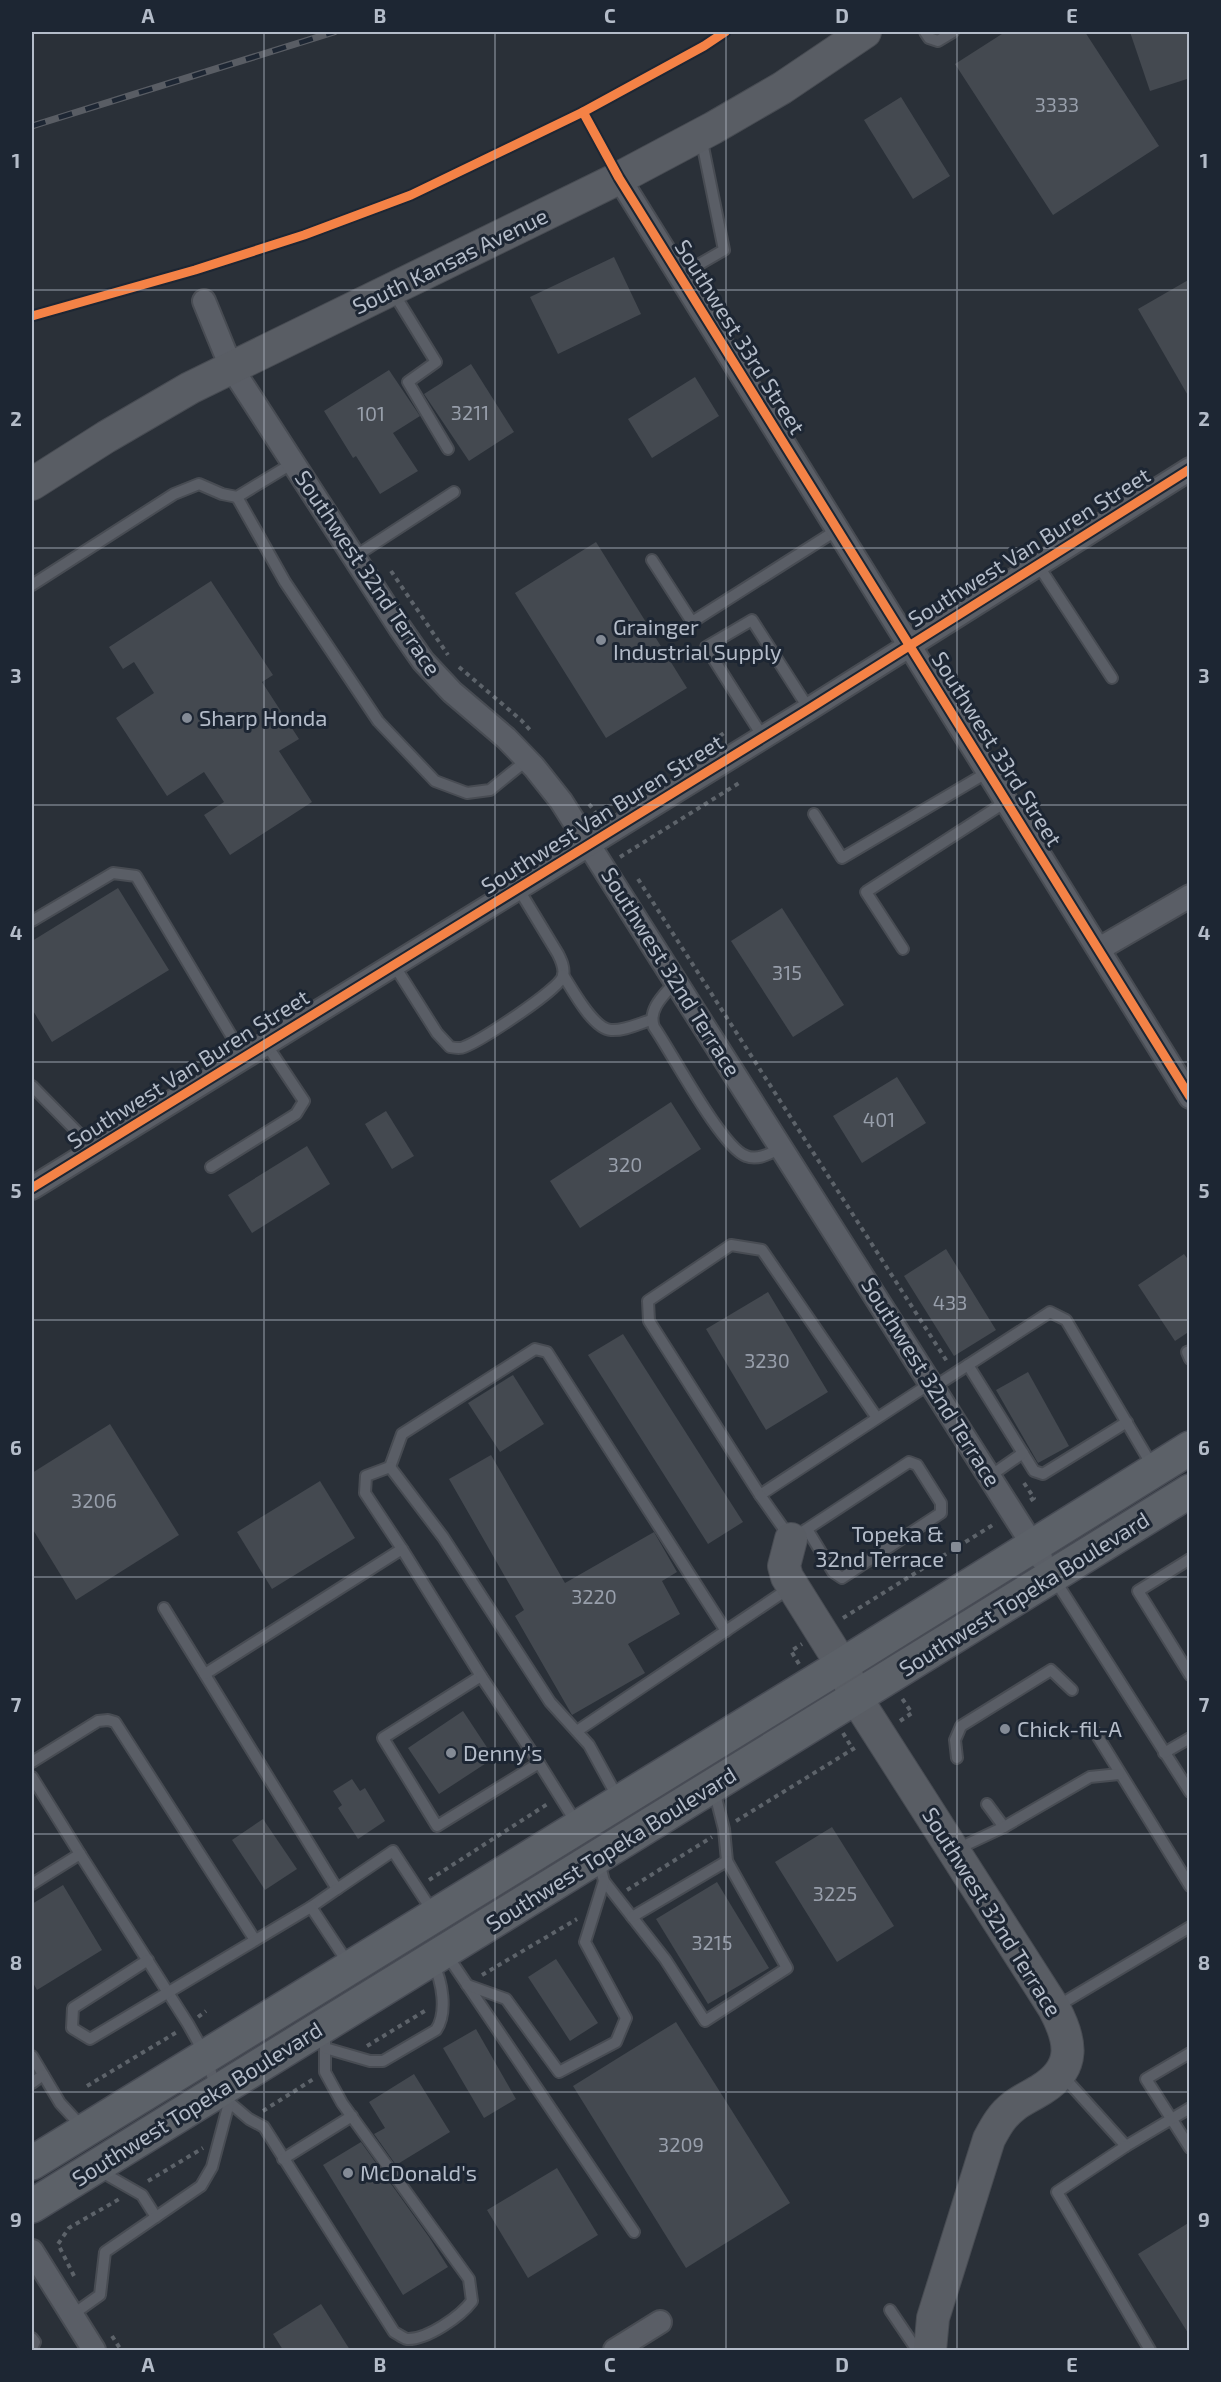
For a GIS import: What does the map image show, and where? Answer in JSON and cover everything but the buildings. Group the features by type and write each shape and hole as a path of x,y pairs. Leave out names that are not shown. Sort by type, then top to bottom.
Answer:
{"main road":[{"name":"South Kansas Avenue","path":"32,484 105,437 190,388 618,178 700,135 782,88 865,32"},
{"name":"Southwest Topeka Boulevard","path":"32,2163 1190,1448"},
{"name":"Southwest Topeka Boulevard","path":"32,2206 94,2167 223,2097 325,2037 439,1956 601,1868 713,1785 1190,1491"},
{"name":"Southwest 32nd Terrace","path":"799,1534 784,1566 787,1577 792,1586 854,1657 856,1698 1053,2008 1064,2028 1068,2043 1068,2055 1060,2073"},
{"path":"579,1827 601,1868"},
{"path":"431,1917 439,1956"},
{"path":"930,2350 933,2318 989,2139 998,2122 1007,2112 1044,2088 1060,2073"}],"street":[{"name":"Southwest 33rd Street","path":"618,178 1190,1097"},
{"name":"Southwest 32nd Terrace","path":"204,301 231,367 423,661 452,692 506,738 527,760 561,801 590,844 613,862 676,981 1053,1576"},
{"name":"Southwest Van Buren Street","path":"32,1188 809,709 1190,469"},
{"path":"1099,949 1190,896"},
{"path":"32,2251 94,2350"},
{"path":"615,2350 660,2322"}],"lane":[{"path":"925,32 929,38 938,41 953,32"},
{"path":"679,276 724,250 700,135"},
{"path":"391,290 436,362 408,382 448,449"},
{"path":"32,585 174,494 199,484 222,494 237,497 293,463"},
{"path":"354,557 454,492"},
{"path":"237,497 285,582 378,721 435,781 467,792 490,790 527,760"},
{"path":"652,560 692,622 837,530"},
{"path":"1038,565 1112,678"},
{"path":"763,737 706,647 752,620 809,709"},
{"path":"814,814 842,858 988,772"},
{"path":"903,949 866,892 1007,801"},
{"path":"32,921 113,873 136,876 244,1057"},
{"path":"393,965 437,1033 450,1047 463,1048 500,1026 559,984 563,975 563,964 558,954 518,888"},
{"path":"563,975 597,1024 607,1030 620,1030 651,1020"},
{"path":"676,981 653,1012 651,1020 721,1134 736,1150 747,1157 762,1157 782,1148"},
{"path":"211,1167 296,1114 304,1101 266,1044"},
{"path":"32,1086 94,1149"},
{"path":"799,1534 909,1462 917,1465 941,1503 941,1513 842,1578 833,1572 760,1495 649,1321 648,1301 731,1245 762,1250 877,1418"},
{"path":"760,1495 877,1418 955,1373 1050,1312 1066,1320 1155,1470"},
{"path":"579,1827 365,1493 366,1476 390,1467 402,1434 535,1349 547,1352 726,1631"},
{"path":"1190,1350 1187,1352 1190,1359"},
{"path":"968,1365 1034,1471 1043,1474 1127,1422"},
{"path":"990,1476 1023,1453"},
{"path":"390,1467 443,1537 550,1702 589,1745 620,1802"},
{"path":"205,1674 402,1549"},
{"path":"1190,1559 1138,1591 1190,1675"},
{"path":"1053,1576 1190,1792"},
{"path":"577,1731 792,1586"},
{"path":"164,1608 337,1889"},
{"path":"957,1758 955,1740 961,1726 1051,1670 1072,1690"},
{"path":"481,1676 383,1738 437,1826 539,1763"},
{"path":"32,1762 98,1721 115,1722 255,1940"},
{"path":"1095,1732 1190,1886"},
{"path":"1164,1753 1190,1738"},
{"path":"954,1851 1004,1827 1090,1777 1119,1774"},
{"path":"32,1777 188,2024 206,2056 223,2097 249,2119 264,2127 394,2332 406,2339 427,2335 465,2310 472,2301 469,2279 352,2116 325,2072 325,2037 370,2061 383,2061 436,2030 442,2022 439,1956"},
{"path":"601,1868 632,1917 665,1959 705,2021 787,1968 727,1861 724,1829 713,1785"},
{"path":"987,1804 1004,1827"},
{"path":"148,1960 73,2008 72,2028 90,2039 312,1906 393,1851 431,1917"},
{"path":"32,1884 80,1854"},
{"path":"632,1917 727,1861"},
{"path":"467,1985 506,1999 559,2072 616,2042 626,2018 585,1942 601,1868"},
{"path":"312,1906 351,1966"},
{"path":"1053,2008 1190,1927"},
{"path":"439,1956 467,1985 634,2232"},
{"path":"1190,2053 1146,2079 1190,2148"},
{"path":"32,2056 60,2103 85,2130"},
{"path":"1060,2073 1126,2146"},
{"path":"32,2083 43,2075"},
{"path":"72,2315 100,2295 105,2252 201,2186 212,2167 223,2097"},
{"path":"1150,2350 1057,2192 1126,2146 1190,2108"},
{"path":"283,2159 352,2116"},
{"path":"94,2167 142,2195 156,2217"},
{"path":"890,2310 918,2350"},
{"path":"32,2337 35,2342 32,2348"}],"path":[{"path":"391,571 452,661 521,720 536,738"},
{"path":"613,862 739,783"},
{"path":"586,799 610,832 613,862"},
{"path":"613,862 628,865"},
{"path":"634,874 955,1373"},
{"path":"854,1657 843,1617 1034,1498 1011,1461"},
{"path":"724,1829 912,1713 887,1679"},
{"path":"423,1884 551,1801"},
{"path":"87,2086 207,2011"}],"railway":[{"path":"32,126 334,32"}],"cycle path":[{"path":"32,316 195,270 304,235 411,195 583,112 704,46 725,32"},
{"path":"583,112 619,178 1190,1097"},
{"path":"32,1188 809,709 1190,469"}],"place":[{"name":"Grainger Industrial Supply","path":"601,640"},
{"name":"Sharp Honda","path":"187,718"},
{"name":"Topeka & 32nd Terrace","path":"956,1547"},
{"name":"Chick-fil-A","path":"1005,1729"},
{"name":"Denny's","path":"451,1753"},
{"name":"McDonald's","path":"348,2173"}]}
